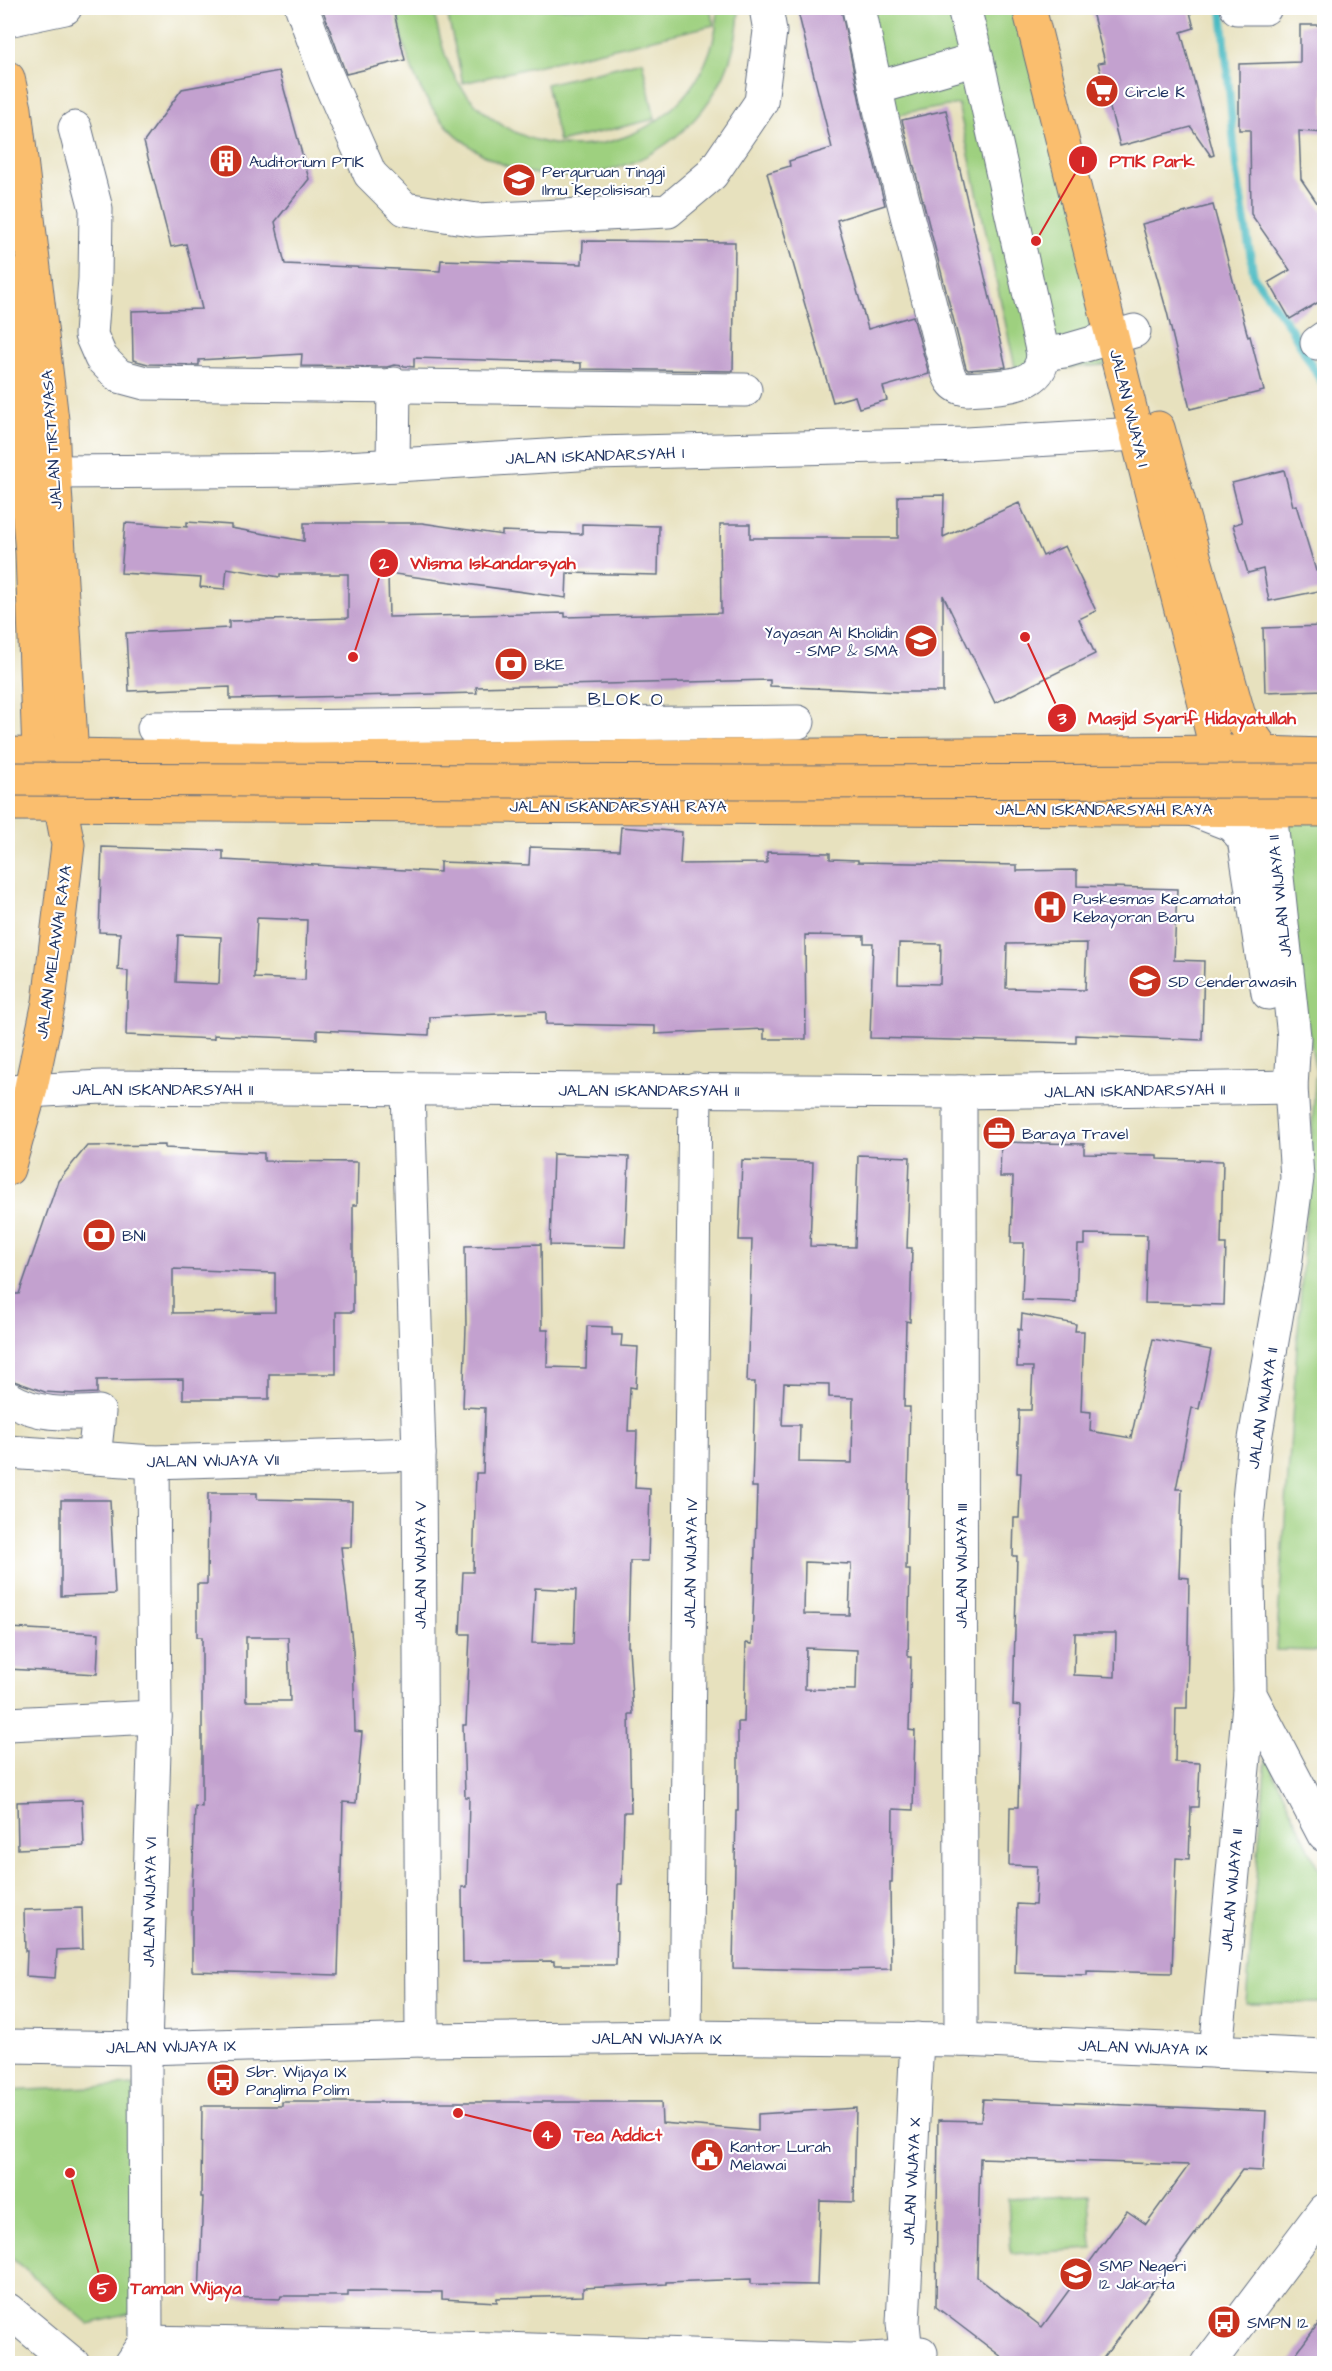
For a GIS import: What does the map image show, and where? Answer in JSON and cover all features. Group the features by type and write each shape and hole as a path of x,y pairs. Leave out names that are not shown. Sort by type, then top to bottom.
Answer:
{"main road":[{"name":"JALAN WIJAYA I","path":"1029,8 1123,334 1156,419 1239,717 1266,754"},
{"name":"JALAN WIJAYA I","path":"1050,8 1123,334 1137,434 1218,752 1229,810"},
{"name":"JALAN TIRTAYASA","path":"8,78 15,110 52,420 29,477"},
{"name":"JALAN TIRTAYASA","path":"8,274 29,477 33,553 72,756 70,804"},
{"name":"JALAN TIRTAYASA","path":"50,638 23,754 70,804"},
{"path":"23,754 303,759 1218,752 1324,755"},
{"path":"11,796 746,782 1324,781"},
{"path":"11,796 68,845"},
{"name":"JALAN ISKANDARSYAH RAYA","path":"11,796 70,804 1324,810"},
{"name":"JALAN MELAWAI RAYA","path":"8,1168 19,1092 49,1002 68,845 70,804"}],"street":[{"path":"302,8 326,74 370,174 405,209 477,220 668,211 712,174 761,102 770,31 766,8"},
{"path":"858,8 942,352 952,383 958,388 968,389 1029,382 1042,365 1042,354 964,8"},
{"path":"8,20 53,9"},
{"path":"876,88 977,59"},
{"path":"75,128 96,208 96,279 91,335 101,358 119,376 146,383 394,384 745,390"},
{"path":"1042,354 1065,351 1123,334"},
{"path":"393,465 394,384"},
{"name":"JALAN ISKANDARSYAH I","path":"29,477 313,470 595,453 966,444 1137,434"},
{"path":"154,728 798,722"},
{"path":"482,758 483,725"},
{"name":"JALAN WIJAYA II","path":"1191,809 1232,825 1244,839 1293,1124 1297,1178 1285,1266 1255,1439 1247,1520 1250,1694 1216,2050"},
{"name":"JALAN WIJAYA II","path":"1270,811 1294,1037 1287,1087"},
{"name":"JALAN ISKANDARSYAH II","path":"19,1092 102,1087 960,1092 1287,1087"},
{"name":"JALAN WIJAYA IV","path":"685,2037 695,1089"},
{"name":"JALAN WIJAYA V","path":"408,1090 420,1454 422,2040"},
{"name":"JALAN WIJAYA III","path":"960,1092 961,2040"},
{"path":"8,1398 25,1409 48,1413 99,1413 94,1458"},
{"name":"JALAN WIJAYA VII","path":"8,1452 153,1462 420,1454"},
{"name":"JALAN WIJAYA VI","path":"138,2353 155,1717 153,1462"},
{"name":"JALAN WIJAYA II","path":"1250,1694 1324,1835"},
{"path":"8,1724 155,1717"},
{"name":"JALAN WIJAYA IX","path":"8,2046 145,2048 422,2040 685,2037 917,2039 1216,2050 1318,2058"},
{"name":"JALAN WIJAYA X","path":"138,2353 849,2362 916,2359 903,2323 917,2039"},
{"path":"1208,2364 1324,2210"},
{"path":"8,2310 73,2364"}],"green space":[{"path":"396,8 433,8 442,44 456,79 471,99 506,128 546,143 586,145 625,137 661,118 690,89 710,52 718,8 739,8 729,63 703,109 666,144 620,167 571,176 521,170 474,149 433,109 425,97 409,60"},
{"path":"446,8 710,8 714,25 463,83"},
{"path":"864,8 1026,8 1115,364 1016,372 958,104 882,118"},
{"path":"642,61 655,119 559,142 546,84"},
{"path":"1267,817 1324,817 1324,1651 1276,1650 1316,1071"},
{"path":"1266,1756 1324,1881 1324,2003 1246,2003"},
{"path":"134,2085 133,2313 89,2324 8,2255 8,2091"},
{"path":"1089,2195 1092,2249 1011,2254 1008,2199"}],"building":[{"path":"322,8 393,8 405,60 346,74"},
{"path":"797,8 841,8 864,122 885,205 837,220 868,329 913,316 929,374 883,387 887,400 859,408 855,396 833,402 767,173 790,166 789,161 832,148"},
{"path":"1091,8 1189,8 1194,28 1181,32 1214,155 1211,156 1191,127 1120,146 1098,63 1105,62"},
{"path":"1300,25 1324,25 1324,133 1299,131 1301,179 1324,213 1324,299 1290,319 1269,282 1290,270 1251,214 1250,130 1239,130 1239,64 1300,62"},
{"path":"279,71 309,179 275,222 285,264 440,271 441,260 582,264 583,241 735,242 733,371 581,369 581,363 414,358 414,367 394,365 387,367 301,366 302,354 199,360 199,365 148,364 133,360 132,311 202,309 186,244 171,247 144,142 182,89"},
{"path":"946,110 1006,367 968,370 966,368 902,120"},
{"path":"1213,205 1264,391 1190,409 1167,312 1142,224"},
{"path":"1284,470 1293,506 1296,505 1316,571 1324,570 1324,590 1269,601 1263,569 1248,573 1233,525 1242,522 1232,483"},
{"path":"944,495 943,537 1019,503 1043,556 1065,546 1096,611 1079,619 1095,654 995,703 943,595 943,692 770,686 770,680 476,687 477,693 230,699 230,687 129,691 126,633 229,628 229,621 348,618 348,574 280,574 280,577 227,568 225,589 200,587 201,578 121,573 125,523 187,527 187,522 231,525 231,528 304,541 304,523 422,523 502,535 502,531 582,534 582,524 659,526 658,575 567,573 566,598 388,573 389,617 565,613 565,617 721,613 720,524 750,524 750,538 898,538 898,496"},
{"path":"1324,626 1324,690 1265,692 1263,628"},
{"path":"621,827 682,832 680,864 767,863 767,852 830,853 830,859 858,860 858,862 1017,865 1017,871 1077,870 1077,886 1177,889 1174,960 1204,961 1202,1040 1076,1035 1076,1043 870,1038 873,943 864,943 864,936 805,935 806,1039 764,1039 764,1029 655,1034 655,1026 546,1024 546,1012 430,1017 429,1035 317,1030 317,1039 214,1035 214,1039 126,1035 128,971 118,970 120,933 99,932 102,847 223,851 223,860 440,872 440,862 529,865 530,847 619,850","holes":["257,918 307,920 305,980 254,978","178,935 221,937 219,984 176,982","899,943 941,944 940,984 898,983","1087,943 1085,990 1006,988 1007,944"]},
{"path":"1001,1142 1084,1144 1084,1154 1157,1155 1157,1159 1223,1161 1221,1244 1226,1244 1224,1305 1145,1303 1147,1235 1085,1234 1085,1245 1078,1245 1076,1302 1022,1300 1024,1243 1011,1243 1013,1177 1000,1177"},
{"path":"165,1145 165,1148 264,1153 264,1161 358,1162 357,1205 353,1205 353,1312 336,1312 336,1374 269,1374 269,1399 183,1399 183,1379 97,1380 97,1393 74,1394 45,1392 8,1379 8,1294 19,1294 58,1181 87,1146","holes":["173,1269 275,1273 275,1312 173,1313"]},
{"path":"553,1154 629,1157 625,1247 550,1245"},
{"path":"858,1155 910,1157 907,1248 912,1248 910,1322 906,1321 904,1407 910,1407 906,1570 910,1570 909,1730 915,1731 913,1810 893,1809 892,1882 890,1882 891,1969 733,1968 736,1811 738,1811 738,1722 744,1722 746,1643 752,1644 757,1487 752,1487 755,1382 747,1382 752,1240 739,1240 742,1160 813,1162 810,1246 855,1247","holes":["784,1383 829,1384 829,1397 853,1398 852,1463 799,1462 800,1425 782,1425","805,1562 851,1564 849,1615 804,1614","806,1648 857,1650 856,1690 805,1689"]},
{"path":"541,1244 542,1330 548,1330 547,1367 586,1368 587,1326 612,1327 612,1335 622,1335 621,1346 638,1347 636,1388 630,1387 628,1431 637,1431 635,1488 650,1489 648,1561 630,1561 628,1647 633,1714 629,1714 631,1812 624,1812 622,1884 618,1884 616,1965 554,1965 554,1961 463,1962 462,1887 467,1887 469,1797 465,1797 463,1725 466,1725 470,1634 460,1634 463,1572 473,1572 476,1473 483,1473 485,1408 463,1407 466,1328 465,1246","holes":["535,1588 576,1590 574,1644 532,1643"]},
{"path":"1022,1314 1076,1324 1075,1331 1084,1331 1081,1411 1091,1412 1090,1431 1131,1438 1153,1339 1211,1350 1199,1409 1192,1408 1176,1489 1182,1489 1179,1577 1189,1578 1187,1708 1176,1708 1175,1762 1200,1763 1198,1807 1191,1807 1189,1859 1176,1858 1172,1973 1087,1971 1087,1975 1015,1973 1017,1904 1035,1905 1037,1866 1009,1865 1010,1807 1018,1807 1021,1706 1013,1705 1017,1556 1013,1556 1014,1518 1019,1518 1021,1473 1017,1473 1019,1410 1031,1410 1033,1367 1017,1367 1018,1329 1021,1330","holes":["1075,1633 1116,1633 1115,1677 1074,1675"]},
{"path":"208,1493 257,1493 257,1499 352,1501 351,1547 341,1547 353,1650 355,1731 362,1732 356,1803 343,1802 338,1975 192,1971 195,1806 202,1807 202,1637 197,1637 197,1584 207,1584","holes":["246,1637 288,1637 290,1701 246,1701"]},
{"path":"61,1500 110,1500 115,1594 61,1596"},
{"path":"10,1628 99,1633 97,1674 8,1669"},
{"path":"82,1800 84,1846 18,1849 17,1802"},
{"path":"82,1908 83,1949 57,1950 55,1978 26,1976 24,1910"},
{"path":"983,2099 1266,2111 1263,2171 1242,2170 1099,2364 1011,2364 936,2307 938,2120 981,2121","holes":["980,2158 1189,2165 1146,2224 1127,2211 1042,2327 977,2277"]},
{"path":"282,2102 661,2102 662,2123 758,2131 758,2114 856,2108 854,2202 820,2201 817,2285 751,2284 751,2279 666,2282 666,2284 583,2288 583,2296 497,2298 497,2302 442,2299 442,2292 348,2291 348,2296 281,2296 280,2299 199,2296 203,2197 201,2197 202,2106 282,2106"},
{"path":"1324,2316 1324,2364 1288,2364"}],"waterway":[{"path":"1222,9 1236,167 1254,277 1290,327 1324,387"}],"place":[{"name":"Circle K","path":"1102,91"},
{"name":"Auditorium PTIK","path":"226,161"},
{"name":"Perguruan Tinggi Ilmu Kepolisisan","path":"519,180"},
{"name":"PTIK Park","path":"1036,241"},
{"name":"Masjid Syarif Hidayatullah","path":"1025,637"},
{"name":"Yayasan Al Kholidin - SMP & SMA","path":"921,641"},
{"name":"Wisma Iskandarsyah","path":"353,657"},
{"name":"BKE","path":"511,664"},
{"name":"Puskesmas Kecamatan Kebayoran Baru","path":"1050,907"},
{"name":"SD Cenderawasih","path":"1145,981"},
{"name":"Baraya Travel","path":"999,1133"},
{"name":"BNI","path":"99,1235"},
{"name":"Sbr. Wijaya IX Panglima Polim","path":"223,2080"},
{"name":"Tea Addict","path":"458,2113"},
{"name":"Kantor Lurah Melawai","path":"707,2155"},
{"name":"Taman Wijaya","path":"70,2173"},
{"name":"SMP Negeri 12 Jakarta","path":"1076,2274"},
{"name":"SMPN 12","path":"1224,2322"}],"district":[{"name":"BLOK O","path":"626,699"}]}
